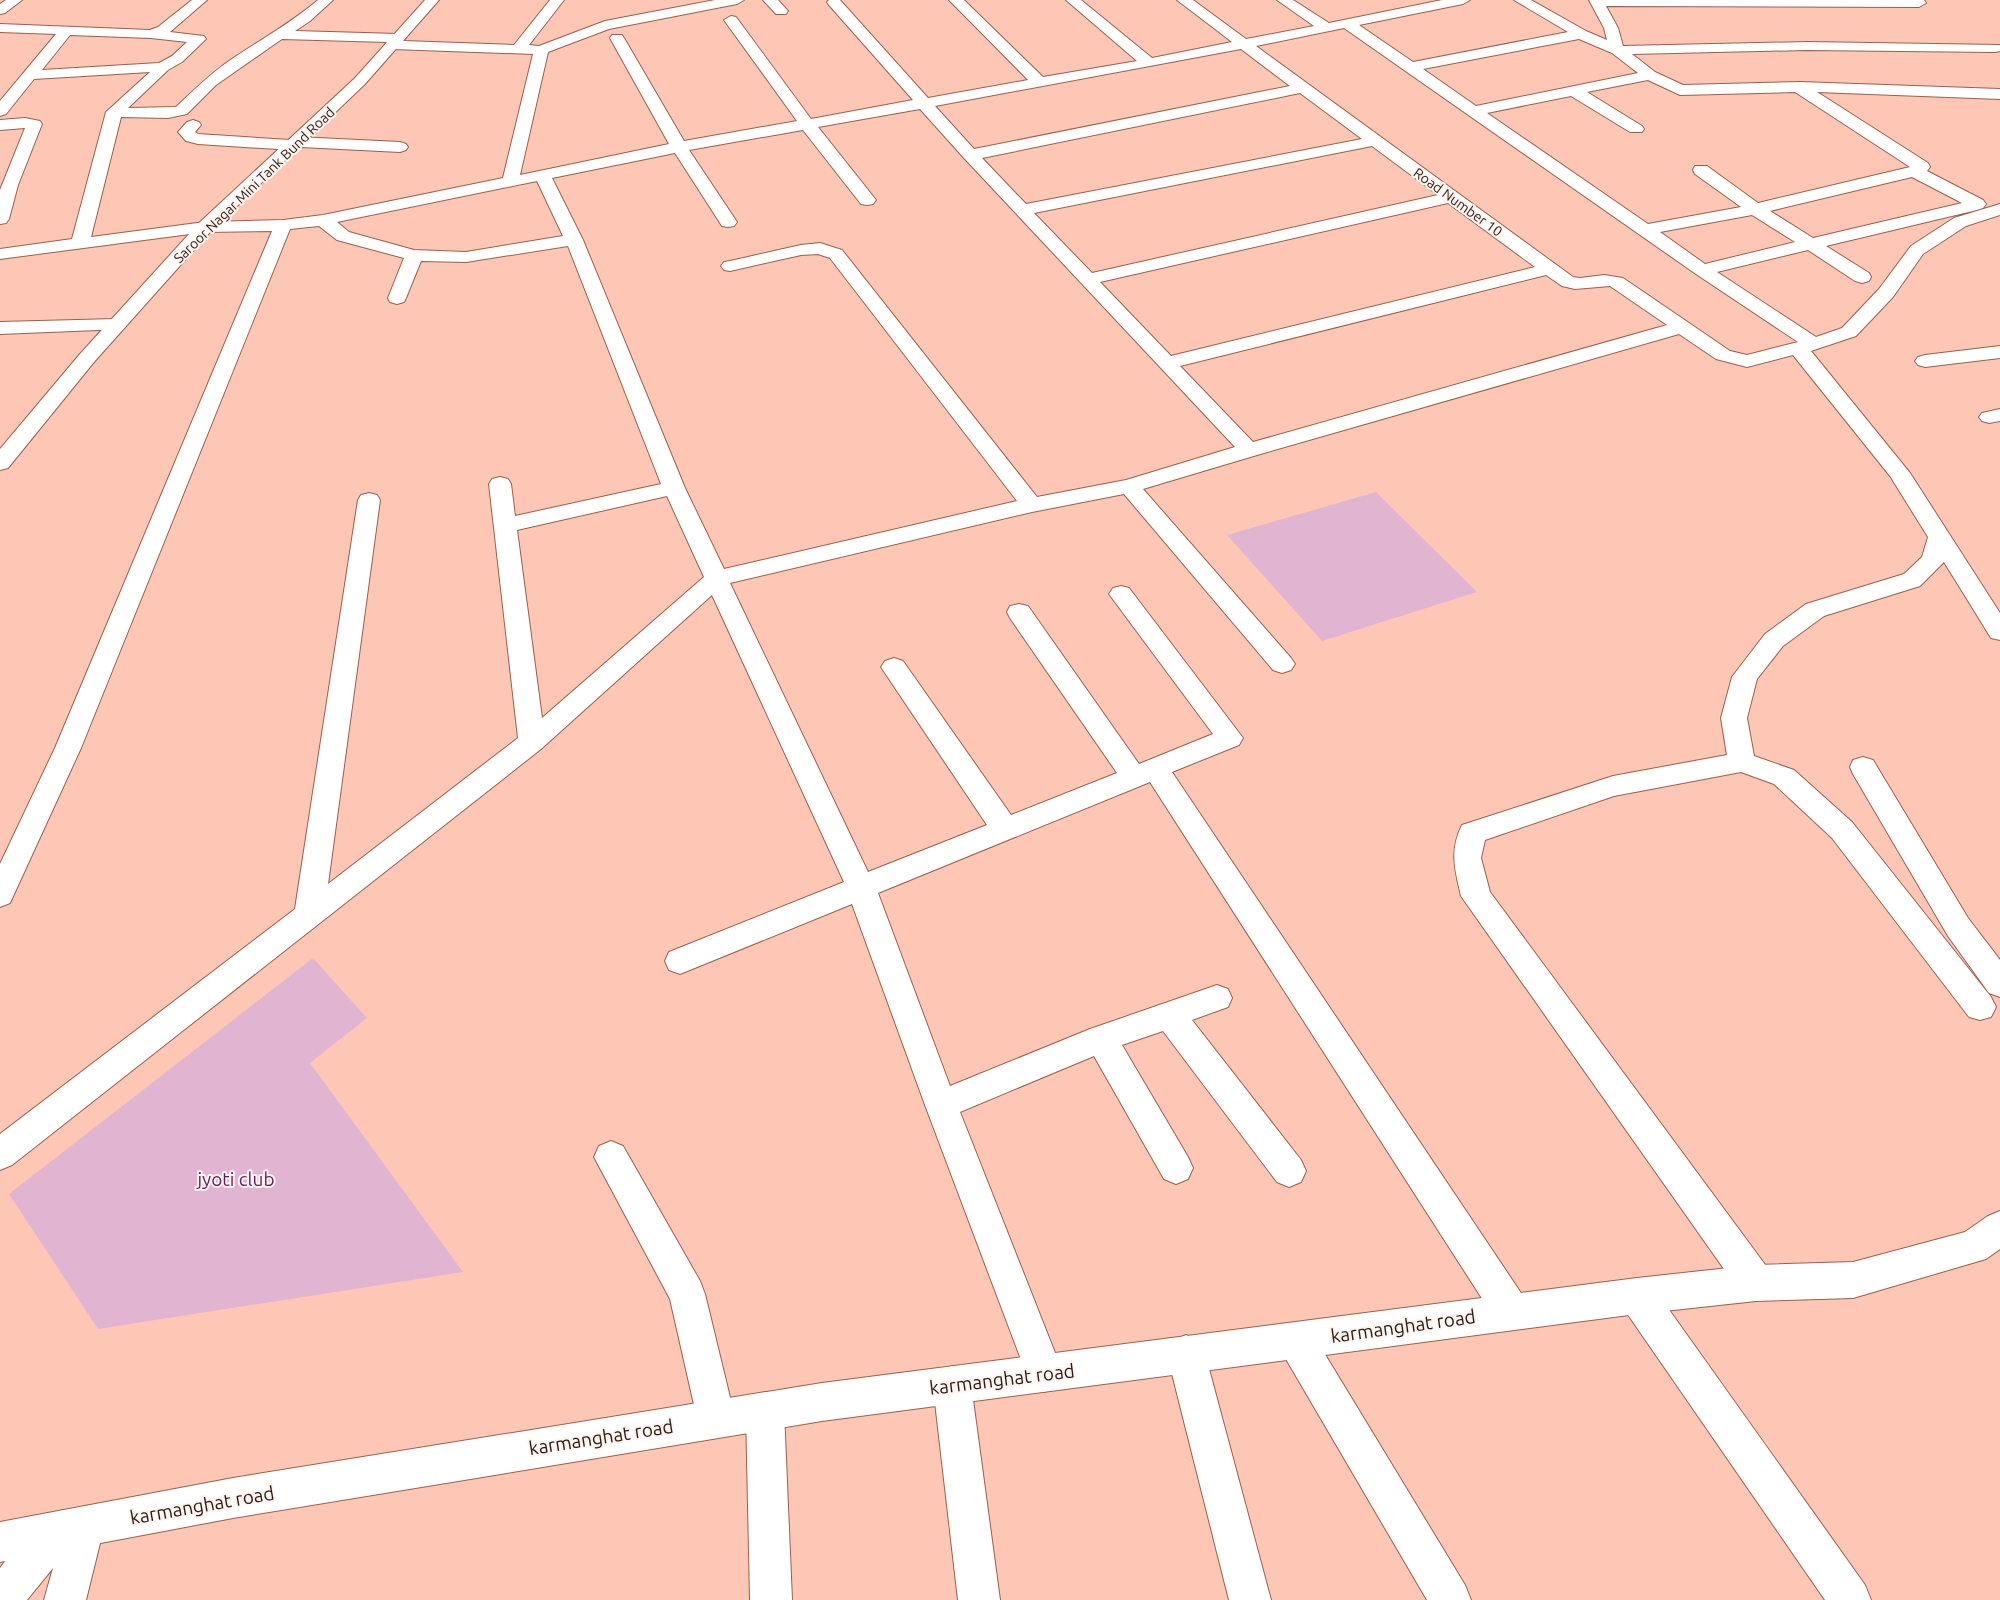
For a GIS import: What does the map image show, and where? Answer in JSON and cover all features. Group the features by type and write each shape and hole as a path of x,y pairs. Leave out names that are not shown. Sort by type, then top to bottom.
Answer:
{"street":[{"path":"0,10 14,0"},
{"path":"151,34 163,30 200,0"},
{"path":"114,112 172,113 186,109 218,76 281,35 326,0"},
{"name":"Saroor Nagar Mini Tank Bund Road","path":"0,463 116,326 206,227 360,81 432,0"},
{"path":"518,49 557,0"},
{"path":"281,35 541,50 605,25 709,2 737,0"},
{"path":"770,0 781,11"},
{"path":"956,0 1040,83"},
{"path":"1073,0 1149,63"},
{"name":"Road Number 10","path":"1184,0 1549,269 1569,282 1579,284 1609,280 1616,282 1723,356 1732,359 1747,361 1806,346 1849,332 1886,293 1917,250 1960,222 2000,209"},
{"path":"1284,0 1327,28"},
{"path":"1400,0 1416,9"},
{"path":"0,254 80,242 206,227 283,225 323,220 679,146 1149,63 1463,0"},
{"path":"1520,0 1581,34 1617,50 1650,75 1680,90 1800,87 2000,94"},
{"path":"1617,50 1611,28 1596,1 1919,3"},
{"path":"834,2 970,155 1249,450"},
{"path":"1769,2 1783,18"},
{"path":"605,25 619,6"},
{"path":"731,20 807,124 867,200"},
{"path":"1348,24 1702,270 1806,346 1899,473 2000,632"},
{"path":"0,28 151,34 199,39 177,59 161,68 29,74"},
{"path":"0,111 67,30"},
{"path":"1795,32 1807,46"},
{"path":"1411,67 1581,34"},
{"path":"617,38 679,146 728,222"},
{"path":"1617,50 1807,46 1995,48"},
{"path":"510,182 541,50"},
{"path":"80,242 114,112 161,68"},
{"path":"1474,111 1650,75"},
{"path":"1645,230 1756,209 1922,167 1800,87"},
{"path":"970,155 1301,88"},
{"path":"1572,90 1636,129"},
{"path":"172,113 168,124 193,125 186,132 192,138 214,141 400,146"},
{"path":"0,125 34,124 5,185 0,220"},
{"path":"1024,210 1374,141"},
{"path":"1701,170 1756,209 1862,277"},
{"path":"1702,270 1977,204 1914,170"},
{"path":"542,175 574,240 674,488 860,887 1044,1373"},
{"path":"1089,279 1450,197"},
{"path":"323,220 343,236 414,255 466,257 574,240"},
{"path":"0,895 68,748 283,225"},
{"path":"730,266 801,250 820,248 836,254 1032,505"},
{"path":"397,298 414,255"},
{"path":"1167,363 1549,269"},
{"path":"0,328 116,326"},
{"path":"0,1154 532,742 717,578 1032,505 1129,486 1683,327"},
{"path":"1925,361 2000,352"},
{"path":"500,484 532,742"},
{"path":"1129,486 1282,664"},
{"path":"505,526 674,488"},
{"path":"309,914 370,500"},
{"path":"1742,762 1734,718 1745,677 1774,640 1815,610 1912,580 1933,560 1940,537"},
{"path":"680,961 1230,738 1121,594"},
{"path":"1019,612 1144,773 1512,1312"},
{"path":"894,667 1005,829"},
{"path":"1756,1283 1476,896 1467,858 1472,833 1613,786 1742,762 1784,777 1842,830 1980,1007"},
{"path":"1863,767 1958,927 2000,984"},
{"path":"941,1105 1101,1039 1217,998"},
{"path":"1170,1015 1289,1171"},
{"path":"1101,1039 1176,1168"},
{"path":"611,1157 687,1294 716,1418"},
{"name":"karmanghat road","path":"3,1534 73,1528 234,1498 716,1418 952,1385 1637,1296 1756,1283 1853,1280 1974,1247 2000,1228"},
{"path":"1637,1296 1850,1600"},
{"path":"1296,1341 1450,1600"},
{"path":"1186,1354 1250,1600"},
{"path":"952,1385 979,1600"},
{"path":"765,1411 771,1600"},
{"path":"2,1600 23,1570 44,1546 73,1528"},
{"path":"65,1600 73,1528"}],"green space":[{"path":"1376,492 1477,592 1322,641 1227,535"},
{"name":"jyoti club","path":"313,958 367,1018 310,1063 463,1272 98,1329 9,1194"}]}
